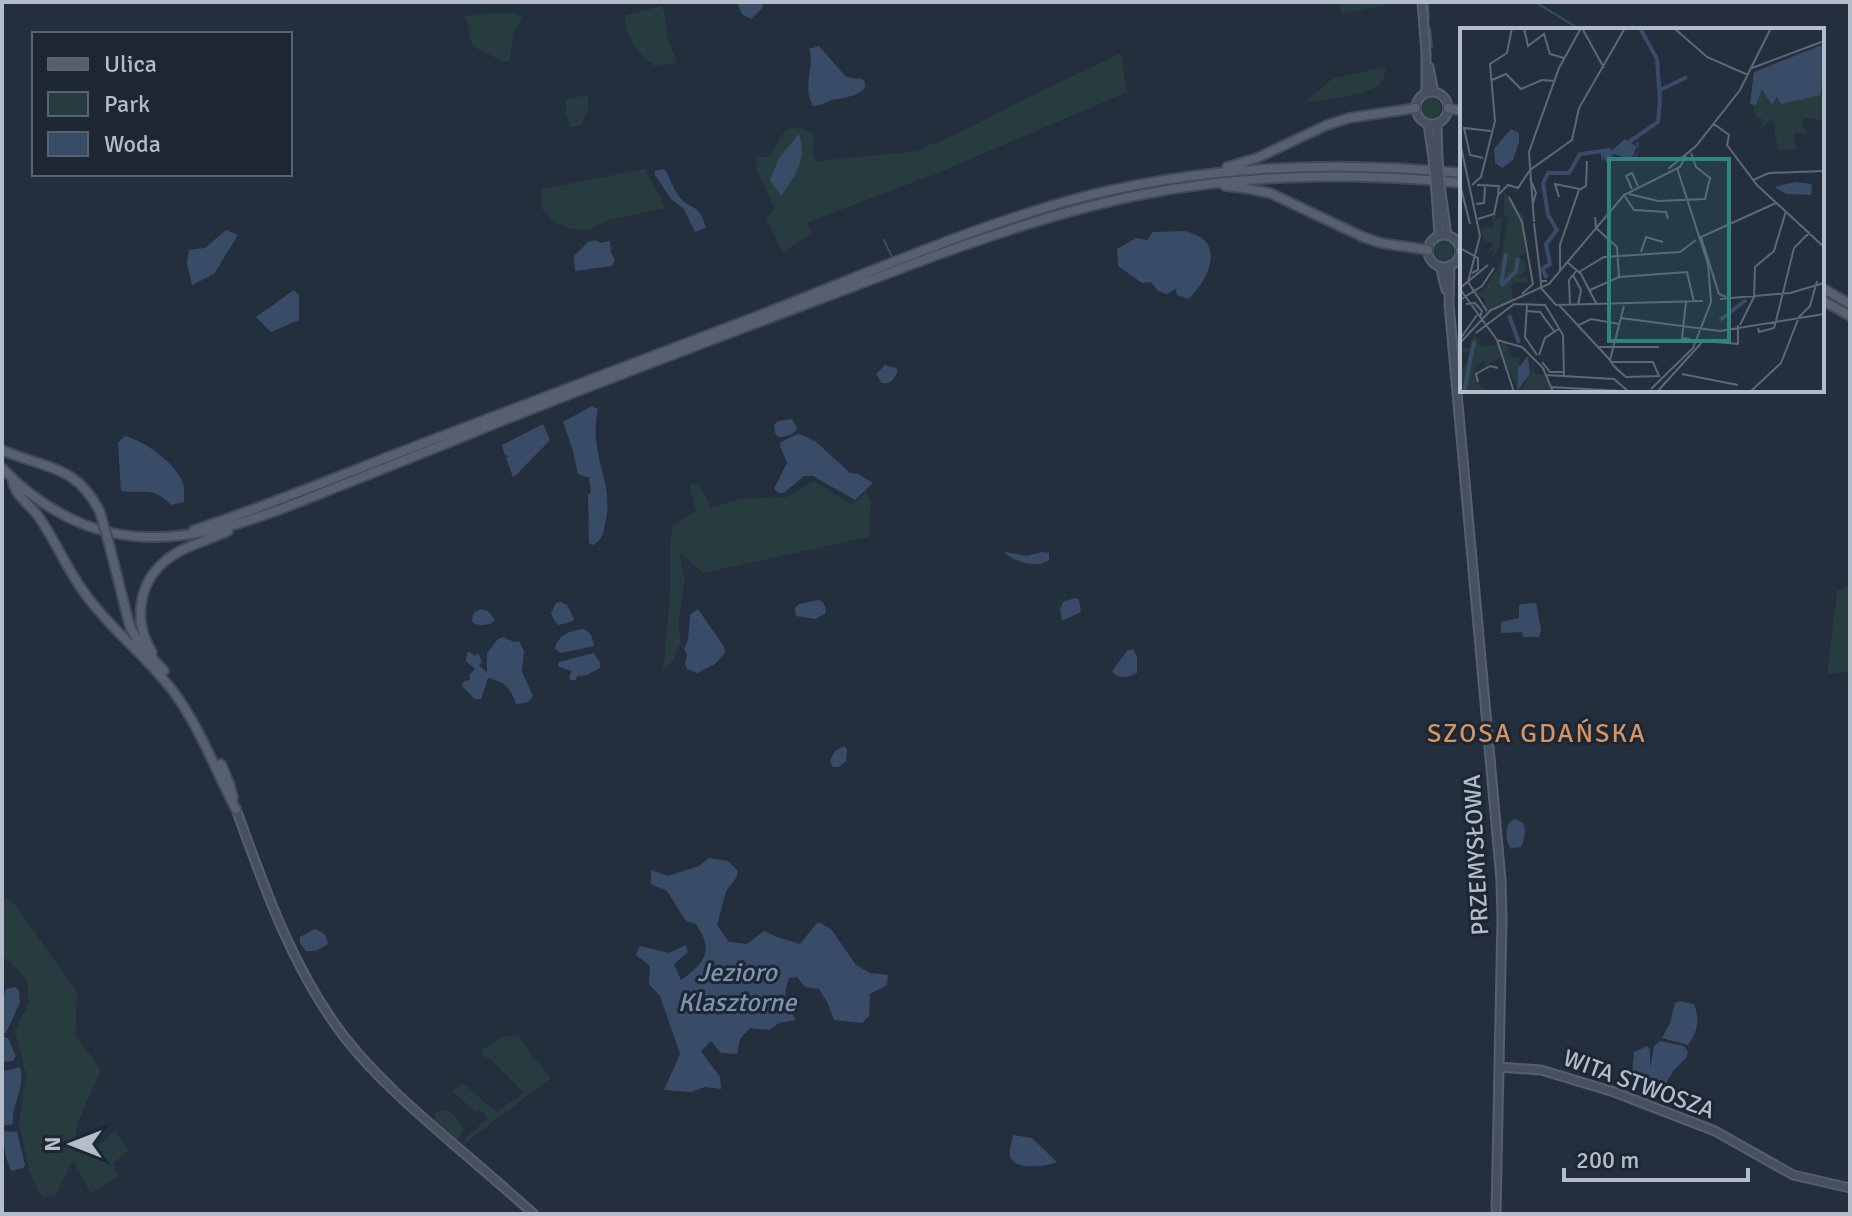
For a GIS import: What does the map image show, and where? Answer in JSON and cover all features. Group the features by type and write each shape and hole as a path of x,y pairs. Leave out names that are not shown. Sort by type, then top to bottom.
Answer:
{"main road":[{"path":"1422,2 1430,93"},
{"path":"1430,93 1442,96 1448,108 1445,118 1432,123 1418,116 1416,108 1418,99 1430,93"},
{"path":"1194,176 1257,158 1338,121 1416,108"},
{"path":"1448,108 1460,111"},
{"path":"1432,123 1443,236"},
{"path":"178,535 233,517 981,229 1068,201 1194,176 1255,169 1343,165 1460,173"},
{"path":"2,468 49,508 95,529 146,537 210,532 299,503 495,424 959,247 1070,211 1198,185 1297,176 1404,177 1460,183"},
{"path":"1198,185 1270,193 1363,237 1428,250"},
{"path":"1460,249 1455,239 1443,236 1431,241 1428,250 1433,262 1440,266 1450,265 1460,253"},
{"name":"PRZEMYSŁOWA","path":"1450,265 1449,304 1501,880 1496,1214"},
{"name":"PRZEMYSŁOWA","path":"1440,266 1449,304"},
{"path":"1824,289 1850,304"},
{"path":"1824,301 1850,316"},
{"path":"2,450 67,474 81,484 100,512 130,627 204,730 229,783 278,921 295,959 331,1019 385,1083 534,1214"},
{"path":"13,480 14,488 38,517 85,594 161,676 187,711 211,753 236,809"},
{"path":"154,660 140,618 144,592 154,573 175,554 258,517"},
{"name":"WITA STWOSZA","path":"1499,1067 1541,1070 1614,1092 1715,1131 1793,1175 1850,1188"}],"green space":[{"path":"1339,2 1399,2 1342,14"},
{"path":"661,6 677,63 655,66 634,45 624,16"},
{"path":"517,14 523,18 513,34 510,60 504,62 472,46 467,20 462,17"},
{"path":"1121,53 1127,92 935,174 819,218 808,223 811,233 786,253 781,249 766,218 775,209 757,171 756,157 770,157 781,136 791,128 805,129 814,134 816,161 920,151"},
{"path":"1386,67 1382,81 1374,89 1304,103 1333,78"},
{"path":"588,95 583,122 571,127 566,115 566,99"},
{"path":"1431,98 1438,101 1441,108 1438,115 1431,118 1424,115 1421,108 1424,101"},
{"path":"645,169 666,208 609,220 588,230 572,229 553,222 542,209 541,189"},
{"path":"1444,240 1451,243 1454,250 1451,257 1444,260 1437,257 1434,250 1437,243"},
{"path":"814,481 852,505 866,492 871,501 869,537 703,573 679,552 685,578 678,626 681,643 674,660 663,670 670,595 670,543 673,524 696,512 689,485 699,483 711,508 739,499 787,497"},
{"path":"1850,586 1850,672 1827,674 1837,591"},
{"path":"2,895 14,903 77,992 76,1036 101,1070 78,1122 75,1138 100,1145 115,1131 129,1151 113,1163 118,1176 91,1194 73,1160 55,1196 43,1197 30,1173 19,1124 26,1074 15,1031 29,1003 27,979 2,955"},
{"path":"517,1036 551,1078 464,1144 465,1139 488,1118 479,1109 476,1112 452,1091 463,1083 496,1112 524,1093 482,1055 483,1049 502,1037"},
{"path":"449,1111 462,1125 463,1131 457,1139 434,1120 435,1113"}],"water":[{"path":"737,2 764,2 751,19 742,14"},
{"path":"819,46 846,77 862,79 865,88 854,95 813,106 808,91 809,49"},
{"path":"799,134 801,159 781,196 770,180 779,158"},
{"path":"662,169 682,200 700,214 706,228 695,232 684,209 671,199 655,175 655,171"},
{"path":"226,230 238,235 214,274 192,285 187,263 189,250 205,248"},
{"path":"1185,231 1204,240 1211,254 1204,280 1188,299 1177,295 1176,289 1166,294 1157,290 1151,282 1142,283 1118,266 1117,249 1136,238 1147,240 1153,232"},
{"path":"595,240 601,243 610,241 615,259 612,266 575,271 574,256 588,242"},
{"path":"294,290 299,295 299,320 271,332 256,317"},
{"path":"885,365 898,371 888,383 882,383 876,374"},
{"path":"592,406 598,409 596,443 607,503 603,534 593,545 589,543 588,494 591,492 591,477 578,474 563,422"},
{"path":"792,419 796,430 779,437 774,425 778,421"},
{"path":"543,424 550,440 513,477 506,458 509,456 505,455 502,445"},
{"path":"798,434 815,441 850,473 873,483 855,500 813,476 804,476 784,493 779,493 774,489 787,463 781,442"},
{"path":"125,436 150,448 173,468 183,483 184,502 171,505 154,493 121,491 118,442"},
{"path":"1005,552 1027,556 1049,553 1049,560 1038,564 1027,563"},
{"path":"1079,599 1081,612 1062,621 1060,609 1063,602"},
{"path":"819,600 826,609 825,614 815,619 796,616 795,608 799,604"},
{"path":"556,603 567,605 574,619 559,625 551,613"},
{"path":"1536,603 1541,630 1539,637 1523,637 1522,632 1501,633 1501,622 1519,618 1521,604"},
{"path":"480,609 488,611 495,620 484,625 472,622 473,614"},
{"path":"698,609 725,653 715,664 697,673 687,669 684,649 690,615"},
{"path":"583,629 590,633 594,646 561,653 555,649 565,634"},
{"path":"503,637 519,641 524,651 522,672 533,696 528,702 516,704 506,686 488,678 481,699 475,699 462,686 464,681 470,680 470,674 475,669 466,661 467,653 475,656 478,653 482,662 479,665 487,673 487,653"},
{"path":"1133,649 1137,657 1137,673 1118,676 1112,671 1127,651"},
{"path":"594,653 600,668 577,676 576,680 569,677 572,671 559,667 559,662"},
{"path":"844,746 847,749 846,761 839,767 833,767 830,761 835,751"},
{"path":"1515,819 1523,823 1525,835 1521,847 1510,848 1506,832"},
{"name":"Jezioro Klasztorne","path":"709,858 728,861 738,871 726,893 717,925 729,942 747,944 764,931 800,944 818,922 831,929 856,965 870,973 888,975 887,985 870,994 869,1016 862,1023 834,1020 819,989 805,987 797,977 789,978 786,1000 796,1020 779,1023 769,1030 750,1028 740,1039 737,1054 721,1053 711,1041 701,1051 720,1077 721,1089 705,1087 691,1092 664,1090 680,1054 660,996 649,984 650,966 636,955 640,946 669,953 686,945 688,952 674,964 681,980 699,964 706,948 696,924 686,921 667,891 651,884 651,870 668,876 699,866"},
{"path":"315,929 324,934 328,944 316,951 306,951 300,937"},
{"path":"15,987 19,991 20,1002 6,1033 2,1033 2,1004 6,989"},
{"path":"1675,1003 1694,1004 1697,1015 1696,1030 1688,1045 1662,1038"},
{"path":"2,1037 8,1038 16,1056 13,1061 4,1062"},
{"path":"1660,1041 1684,1046 1688,1052 1663,1089 1638,1079 1632,1073 1634,1052 1647,1046 1650,1049 1650,1068 1654,1046"},
{"path":"20,1067 21,1082 13,1124 2,1126 4,1071"},
{"path":"2,1131 17,1132 25,1165 23,1168 11,1171"},
{"path":"1013,1135 1032,1138 1057,1162 1030,1166 1017,1164 1010,1155"}],"waterway":[{"path":"1428,2 1429,18"},
{"path":"1535,2 1578,28"},
{"path":"1430,28 1432,47"},
{"path":"884,240 892,257"}],"district":[{"name":"SZOSA GDAŃSKA","path":"1537,734"}]}
